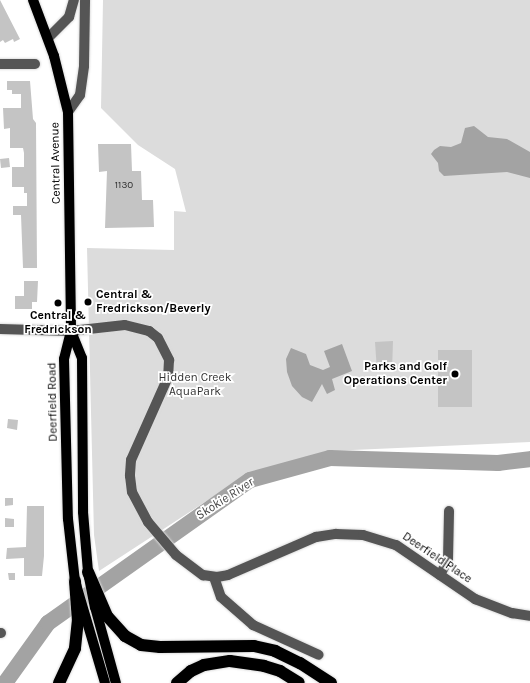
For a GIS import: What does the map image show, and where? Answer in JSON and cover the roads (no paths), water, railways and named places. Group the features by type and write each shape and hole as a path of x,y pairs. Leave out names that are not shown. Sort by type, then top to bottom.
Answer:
{"highway":[{"path":"88,572 92,604 107,616 118,630 141,645 160,647 232,644 254,646 275,651 300,663 331,683"},
{"path":"59,683 73,654 78,621 75,582"},
{"path":"177,683 191,671 204,665 230,662 264,666 280,671 299,683"}],"main road":[{"name":"Central Avenue","path":"33,0 48,38 68,112 71,331"},
{"path":"71,331 82,358 83,512 88,572"},
{"name":"Deerfield Road","path":"71,331 64,359 67,501 75,582 92,604 116,683"},
{"name":"Deerfield Road","path":"92,604 105,683"}],"street":[{"path":"48,38 69,17 74,0"},
{"path":"68,112 80,95 84,66 85,0"},
{"path":"0,64 36,64"},
{"path":"0,329 71,331 125,325 138,327 158,338 166,349 169,360 168,377 136,445 131,465 132,492 148,522 176,555 203,575 214,577 221,597 253,625 319,655"},
{"path":"440,575 448,560 449,511"},
{"name":"Deerfield Place","path":"214,577 228,575 299,542 336,534 363,536 385,541 407,552 475,599 512,613 530,616"}],"waterway":[{"name":"Skokie River","path":"5,683 48,623 250,480 330,458 498,463 530,459"}],"place":[{"name":"Central & Fredrickson/Beverly","path":"88,302"},
{"name":"Central & Fredrickson","path":"58,303"},
{"name":"Parks and Golf Operations Center","path":"455,374"}],"park label":[{"name":"Hidden Creek AquaPark","path":"195,385"}]}
